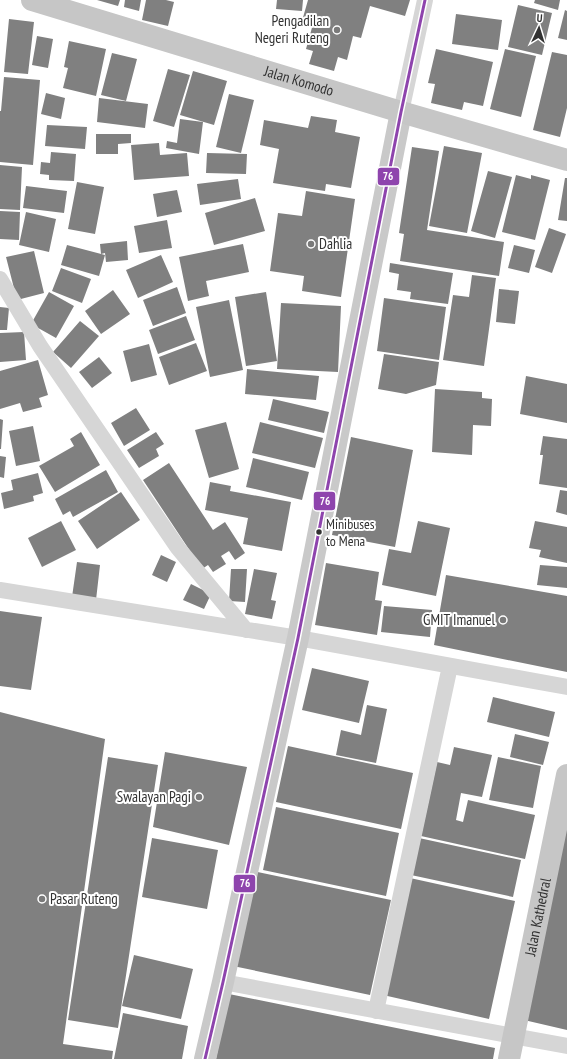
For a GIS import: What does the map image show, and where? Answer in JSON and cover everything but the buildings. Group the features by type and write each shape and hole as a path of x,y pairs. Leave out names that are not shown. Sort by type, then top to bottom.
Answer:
{"highway":[{"name":"Jalan Komodo","path":"32,0 401,112 567,160"},
{"name":"Jalan Kathedral","path":"508,1059 567,775"}],"main road":[{"path":"205,1059 224,982 298,638 401,112"}],"street":[{"path":"401,112 425,0"},
{"path":"0,279 40,346 178,548 246,630"},
{"path":"0,590 298,638 567,687"},
{"path":"376,1011 450,666"},
{"path":"224,982 567,1046"}],"transit line":[{"name":"76","path":"205,1059 298,638 401,112 425,0"}],"place":[{"name":"Pengadilan Negeri Ruteng","path":"337,30"},
{"name":"Dahlia","path":"311,244"},
{"name":"Minibuses to Mena","path":"319,532"},
{"name":"GMIT Imanuel","path":"503,620"},
{"name":"Swalayan Pagi","path":"199,797"},
{"name":"Pasar Ruteng","path":"42,899"}]}
